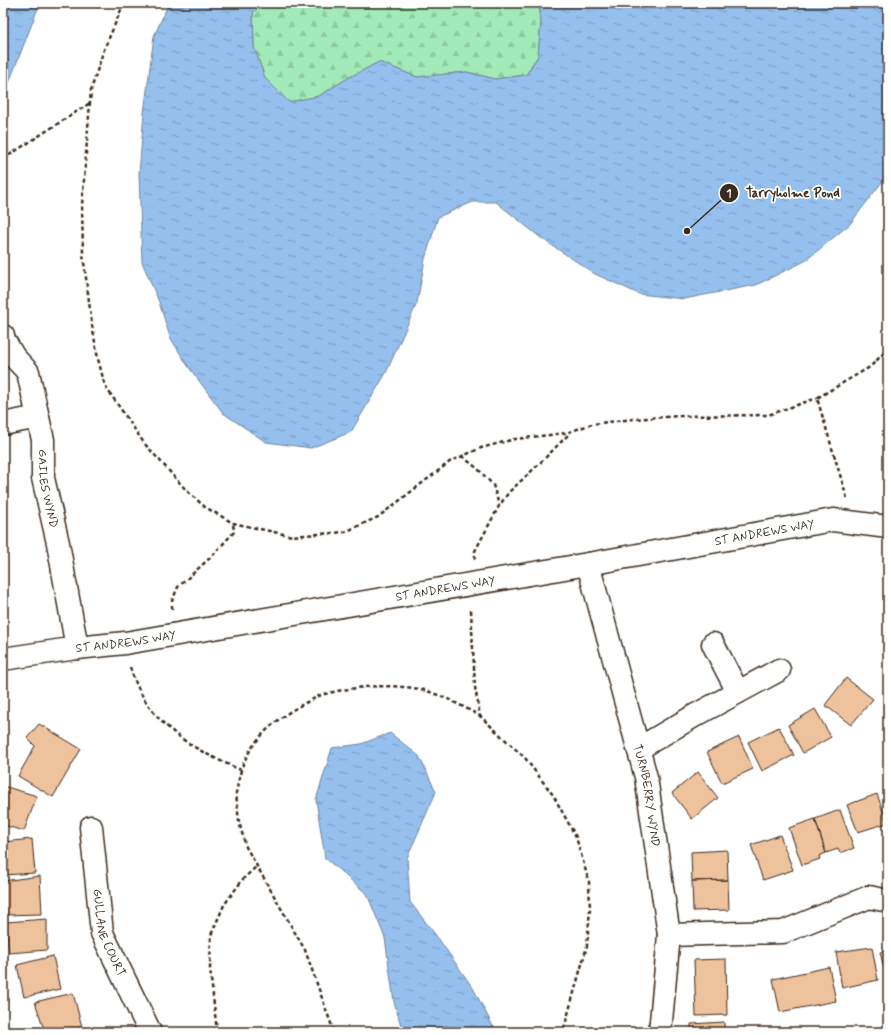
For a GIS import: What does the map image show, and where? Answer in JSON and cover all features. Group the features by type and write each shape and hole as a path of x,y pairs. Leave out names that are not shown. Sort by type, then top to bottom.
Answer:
{"street":[{"name":"GAILES WYND","path":"3,336 14,357 28,372 43,440 43,478 58,543 77,648"},
{"path":"3,424 38,416"},
{"name":"ST ANDREWS WAY","path":"3,659 77,648 125,643 588,564 833,520 888,527"},
{"name":"TURNBERRY WYND","path":"588,564 646,777 669,935 660,1032"},
{"path":"713,644 738,692"},
{"path":"638,749 694,716 779,670"},
{"name":"GULLANE COURT","path":"91,828 102,933 150,1032"},
{"path":"669,935 783,932 869,897 888,901"}],"path":[{"path":"124,3 104,52 91,90 82,205 83,254 98,359 105,386 144,443 174,477 205,507 233,523 292,536 345,532 378,517 451,461 481,448 515,439 571,431 592,424 633,419 680,416 768,414 817,398 870,367 888,349"},
{"path":"3,159 90,102"},
{"path":"817,398 855,523"},
{"path":"480,716 475,687 470,623 471,584 475,551 499,506 509,492 571,431"},
{"path":"462,456 478,469 493,485 499,506"},
{"path":"176,634 172,601 178,587 230,538 234,532 233,523"},
{"path":"125,643 126,656 133,677 143,699 156,716 176,735 191,746 241,770"},
{"path":"334,1032 305,950 246,847 240,822 236,793 244,760 255,743 272,724 294,709 320,695 385,686 404,687 430,692 480,716 525,758 553,794 576,836 589,882 590,909 587,946 564,1032"},
{"path":"217,1032 210,969 211,935 224,905 243,879 257,866"}],"green space":[{"path":"263,3 539,3 541,22 538,56 526,75 495,79 467,72 417,77 379,62 348,78 319,96 289,102 265,78 254,47 253,13"}],"water":[{"path":"3,3 40,3 3,98"},
{"path":"169,3 263,3 253,13 254,47 265,78 289,102 319,96 348,78 379,62 417,77 467,72 495,79 526,75 538,56 541,22 539,3 888,3 888,174 850,224 805,261 756,285 684,299 639,294 595,274 541,238 496,202 473,202 438,217 425,259 417,303 386,373 351,432 311,448 266,442 223,413 188,366 170,337 159,302 142,262 139,174 144,113 154,36"},
{"path":"390,733 419,756 436,792 407,858 410,902 438,938 473,988 496,1032 403,1032 394,1002 385,938 367,894 325,858 316,800 332,748 361,744"}],"building":[{"path":"846,678 873,699 851,725 825,705"},
{"path":"815,709 831,737 803,753 788,725"},
{"path":"39,724 81,749 53,797 18,776 35,746 27,738"},
{"path":"779,727 794,755 762,771 748,742"},
{"path":"739,737 753,769 722,783 707,752"},
{"path":"698,772 718,798 692,819 672,793"},
{"path":"886,776 888,776 888,791"},
{"path":"3,786 37,796 24,831 3,825"},
{"path":"877,794 887,823 858,832 847,805"},
{"path":"840,810 854,848 840,853 838,849 826,853 815,819"},
{"path":"815,819 826,853 819,856 820,859 802,865 789,828"},
{"path":"780,835 793,870 763,880 751,845"},
{"path":"32,839 35,873 3,875 3,842"},
{"path":"727,850 728,880 692,881 691,852"},
{"path":"40,876 42,914 3,915 3,881"},
{"path":"728,880 729,910 693,911 692,881"},
{"path":"47,919 47,950 9,953 6,922"},
{"path":"872,947 878,980 842,988 836,952"},
{"path":"888,950 888,981 887,981 880,952"},
{"path":"53,956 60,989 24,997 17,965"},
{"path":"726,959 727,1015 696,1016 694,960"},
{"path":"829,967 836,1001 780,1012 773,979"},
{"path":"73,993 82,1027 45,1032 35,1002"},
{"path":"724,1022 724,1032 691,1032 691,1024"}],"place":[{"name":"Tarryholme Pond","path":"687,231"}]}
